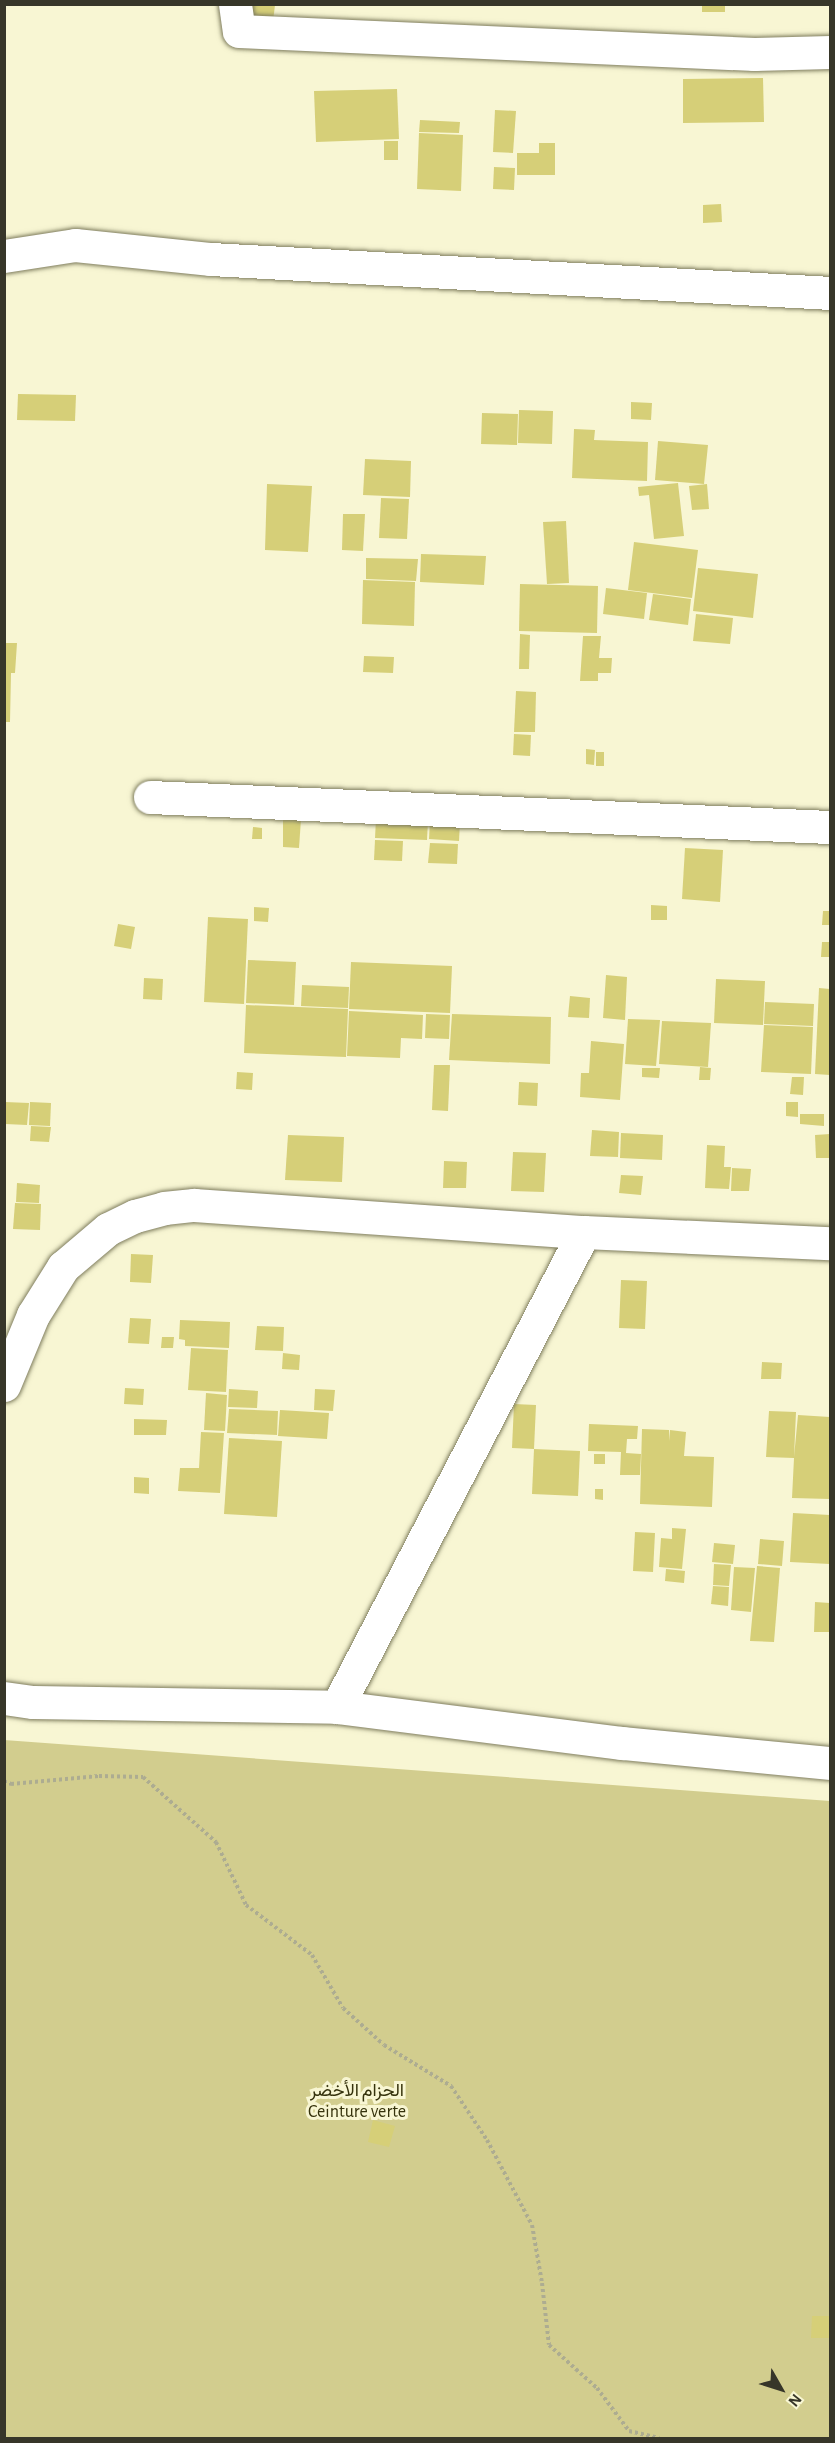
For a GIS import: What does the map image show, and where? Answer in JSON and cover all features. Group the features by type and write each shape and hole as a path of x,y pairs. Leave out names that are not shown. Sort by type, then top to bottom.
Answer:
{"street":[{"path":"235,4 239,31 754,54 831,52"},
{"path":"4,256 75,245 211,259 831,293"},
{"path":"150,797 831,827"},
{"path":"4,1384 33,1316 63,1267 108,1229 135,1216 154,1211 204,1205 584,1232 831,1243"},
{"path":"337,1707 584,1232"},
{"path":"4,1698 33,1702 337,1707 621,1743 831,1763"}],"path":[{"path":"4,1780 11,1784 99,1776 143,1777 216,1842 246,1905 312,1954 343,2008 384,2045 451,2086 487,2140 532,2225 543,2283 549,2344 597,2388 629,2431 659,2439"}],"green space":[{"name":"الحزام الأخضر Ceinture verte","path":"4,1740 830,1801 830,2438 5,2438"}],"building":[{"path":"702,4 725,4 725,12 702,12"},
{"path":"252,5 275,5 273,21 251,19"},
{"path":"763,78 764,122 683,123 683,79"},
{"path":"397,89 399,139 316,142 314,91"},
{"path":"495,110 516,111 513,153 493,152"},
{"path":"420,120 460,122 459,133 419,132"},
{"path":"419,133 463,135 461,191 417,189"},
{"path":"384,141 398,141 398,160 384,160"},
{"path":"539,143 555,143 555,175 517,175 517,153 539,153"},
{"path":"494,167 515,168 514,190 493,189"},
{"path":"721,204 722,222 703,223 703,205"},
{"path":"18,394 76,395 75,421 17,420"},
{"path":"631,402 652,403 651,420 631,419"},
{"path":"519,410 553,411 552,444 518,443"},
{"path":"482,413 518,414 517,445 481,444"},
{"path":"574,429 595,430 594,440 648,442 647,481 572,478"},
{"path":"658,441 708,445 704,484 655,480"},
{"path":"365,459 411,461 410,497 363,495"},
{"path":"678,483 684,536 654,539 649,495 639,496 638,487"},
{"path":"267,484 312,486 308,552 265,550"},
{"path":"707,484 709,509 692,510 689,486"},
{"path":"381,498 409,499 407,539 379,538"},
{"path":"343,514 365,514 363,551 342,550"},
{"path":"566,521 569,583 547,584 543,522"},
{"path":"634,542 698,550 692,598 628,590"},
{"path":"421,554 486,556 484,585 420,582"},
{"path":"366,558 418,559 416,581 366,579"},
{"path":"698,568 758,574 753,618 693,611"},
{"path":"363,580 415,582 414,626 362,624"},
{"path":"520,584 598,586 597,633 519,631"},
{"path":"606,588 647,593 644,619 603,614"},
{"path":"653,594 691,599 688,625 649,620"},
{"path":"696,614 733,618 730,644 693,641"},
{"path":"520,634 530,635 529,669 519,669"},
{"path":"583,636 601,636 599,658 612,658 611,673 598,673 598,681 580,681"},
{"path":"4,643 17,643 15,673 11,673 10,722 4,722"},
{"path":"364,656 394,657 393,673 363,672"},
{"path":"516,691 536,692 535,732 514,732"},
{"path":"514,734 531,735 530,756 513,755"},
{"path":"586,749 595,750 594,765 586,764"},
{"path":"596,752 604,752 604,766 596,766"},
{"path":"283,819 301,819 299,848 283,847"},
{"path":"376,819 428,820 427,840 375,838"},
{"path":"430,821 460,822 459,841 429,839"},
{"path":"253,827 262,828 262,839 252,839"},
{"path":"375,840 403,841 402,861 374,860"},
{"path":"430,843 458,844 457,864 428,863"},
{"path":"685,848 723,850 720,902 682,899"},
{"path":"651,905 667,906 667,920 651,920"},
{"path":"254,907 269,908 268,922 254,921"},
{"path":"823,911 830,911 830,925 822,925"},
{"path":"208,917 248,919 244,1004 204,1002"},
{"path":"118,924 135,927 131,949 114,946"},
{"path":"822,942 830,942 830,957 821,957"},
{"path":"248,960 296,962 294,1005 246,1003"},
{"path":"351,962 452,966 450,1013 349,1009"},
{"path":"606,975 627,977 625,1020 603,1018"},
{"path":"144,978 163,979 162,1000 143,999"},
{"path":"716,979 765,981 763,1025 714,1023"},
{"path":"302,985 349,987 348,1008 301,1006"},
{"path":"819,988 830,989 830,1075 815,1074"},
{"path":"570,996 590,998 589,1018 568,1017"},
{"path":"765,1002 814,1004 813,1026 764,1024"},
{"path":"246,1005 348,1009 346,1057 244,1053"},
{"path":"349,1011 423,1015 422,1039 401,1038 400,1058 347,1056"},
{"path":"426,1014 450,1015 449,1039 425,1038"},
{"path":"452,1014 551,1017 550,1064 449,1060"},
{"path":"628,1019 660,1020 656,1066 625,1064"},
{"path":"662,1021 711,1023 708,1067 659,1064"},
{"path":"764,1025 813,1027 811,1074 761,1072"},
{"path":"591,1041 624,1044 620,1100 580,1097 581,1073 589,1073"},
{"path":"434,1065 450,1065 448,1111 432,1110"},
{"path":"700,1067 711,1068 710,1080 699,1080"},
{"path":"642,1068 660,1068 659,1078 642,1077"},
{"path":"237,1072 253,1073 252,1090 236,1089"},
{"path":"792,1077 804,1077 803,1095 790,1094"},
{"path":"519,1082 538,1083 537,1106 518,1105"},
{"path":"5,1102 29,1103 27,1125 5,1124"},
{"path":"30,1102 51,1103 50,1126 29,1125"},
{"path":"786,1102 798,1102 798,1117 786,1116"},
{"path":"800,1114 824,1114 824,1126 800,1124"},
{"path":"31,1126 51,1127 49,1142 30,1141"},
{"path":"592,1130 619,1132 618,1157 590,1156"},
{"path":"621,1133 663,1135 662,1160 620,1158"},
{"path":"830,1134 830,1158 816,1158 815,1135"},
{"path":"288,1135 344,1137 342,1182 285,1180"},
{"path":"707,1145 725,1146 724,1167 731,1167 729,1189 705,1188"},
{"path":"513,1152 546,1153 544,1192 511,1191"},
{"path":"444,1161 467,1162 466,1188 443,1188"},
{"path":"732,1168 751,1169 749,1191 731,1191"},
{"path":"621,1175 643,1176 641,1195 619,1193"},
{"path":"17,1183 40,1185 39,1203 16,1202"},
{"path":"15,1203 41,1204 40,1230 13,1229"},
{"path":"131,1254 153,1255 151,1283 130,1282"},
{"path":"621,1280 647,1281 645,1329 619,1328"},
{"path":"130,1318 151,1319 149,1344 128,1343"},
{"path":"180,1320 230,1322 229,1348 185,1346 185,1340 179,1339"},
{"path":"257,1326 284,1327 283,1351 255,1350"},
{"path":"162,1337 174,1337 173,1348 161,1348"},
{"path":"191,1348 228,1350 226,1392 188,1390"},
{"path":"283,1353 300,1355 299,1370 282,1369"},
{"path":"762,1362 782,1363 781,1379 761,1379"},
{"path":"125,1388 144,1389 143,1405 124,1404"},
{"path":"229,1389 258,1391 257,1408 228,1407"},
{"path":"315,1389 335,1390 333,1411 314,1410"},
{"path":"206,1393 227,1395 225,1431 204,1430"},
{"path":"514,1404 536,1405 534,1449 512,1448"},
{"path":"229,1409 278,1411 277,1435 227,1433"},
{"path":"280,1410 329,1413 327,1439 278,1436"},
{"path":"769,1411 796,1412 794,1457 798,1415 830,1417 830,1499 792,1498 794,1458 766,1457"},
{"path":"134,1419 167,1420 166,1435 134,1435"},
{"path":"589,1424 638,1426 637,1439 627,1439 626,1453 641,1454 640,1475 620,1475 621,1452 588,1451"},
{"path":"642,1429 669,1430 669,1441 670,1430 686,1432 684,1456 714,1457 712,1507 640,1504"},
{"path":"201,1432 224,1433 220,1493 178,1491 180,1468 199,1468"},
{"path":"229,1438 282,1441 277,1517 224,1514"},
{"path":"534,1449 580,1451 578,1496 532,1494"},
{"path":"594,1454 605,1454 605,1464 594,1464"},
{"path":"134,1477 149,1478 149,1494 134,1493"},
{"path":"595,1489 603,1489 603,1500 595,1499"},
{"path":"793,1513 830,1515 830,1564 790,1562"},
{"path":"672,1528 686,1529 682,1569 659,1567 661,1538 672,1539"},
{"path":"635,1532 655,1533 653,1572 633,1571"},
{"path":"760,1539 784,1541 782,1566 758,1564"},
{"path":"714,1543 735,1545 733,1564 712,1562"},
{"path":"714,1564 731,1565 729,1586 713,1585"},
{"path":"757,1566 780,1568 774,1642 750,1641"},
{"path":"734,1567 755,1568 751,1612 731,1610"},
{"path":"666,1569 685,1571 684,1583 665,1581"},
{"path":"713,1586 729,1587 728,1606 711,1604"},
{"path":"815,1602 830,1603 830,1632 814,1632"},
{"path":"373,2120 395,2126 389,2147 368,2142"},
{"path":"812,2316 830,2316 830,2338 811,2338"}]}
